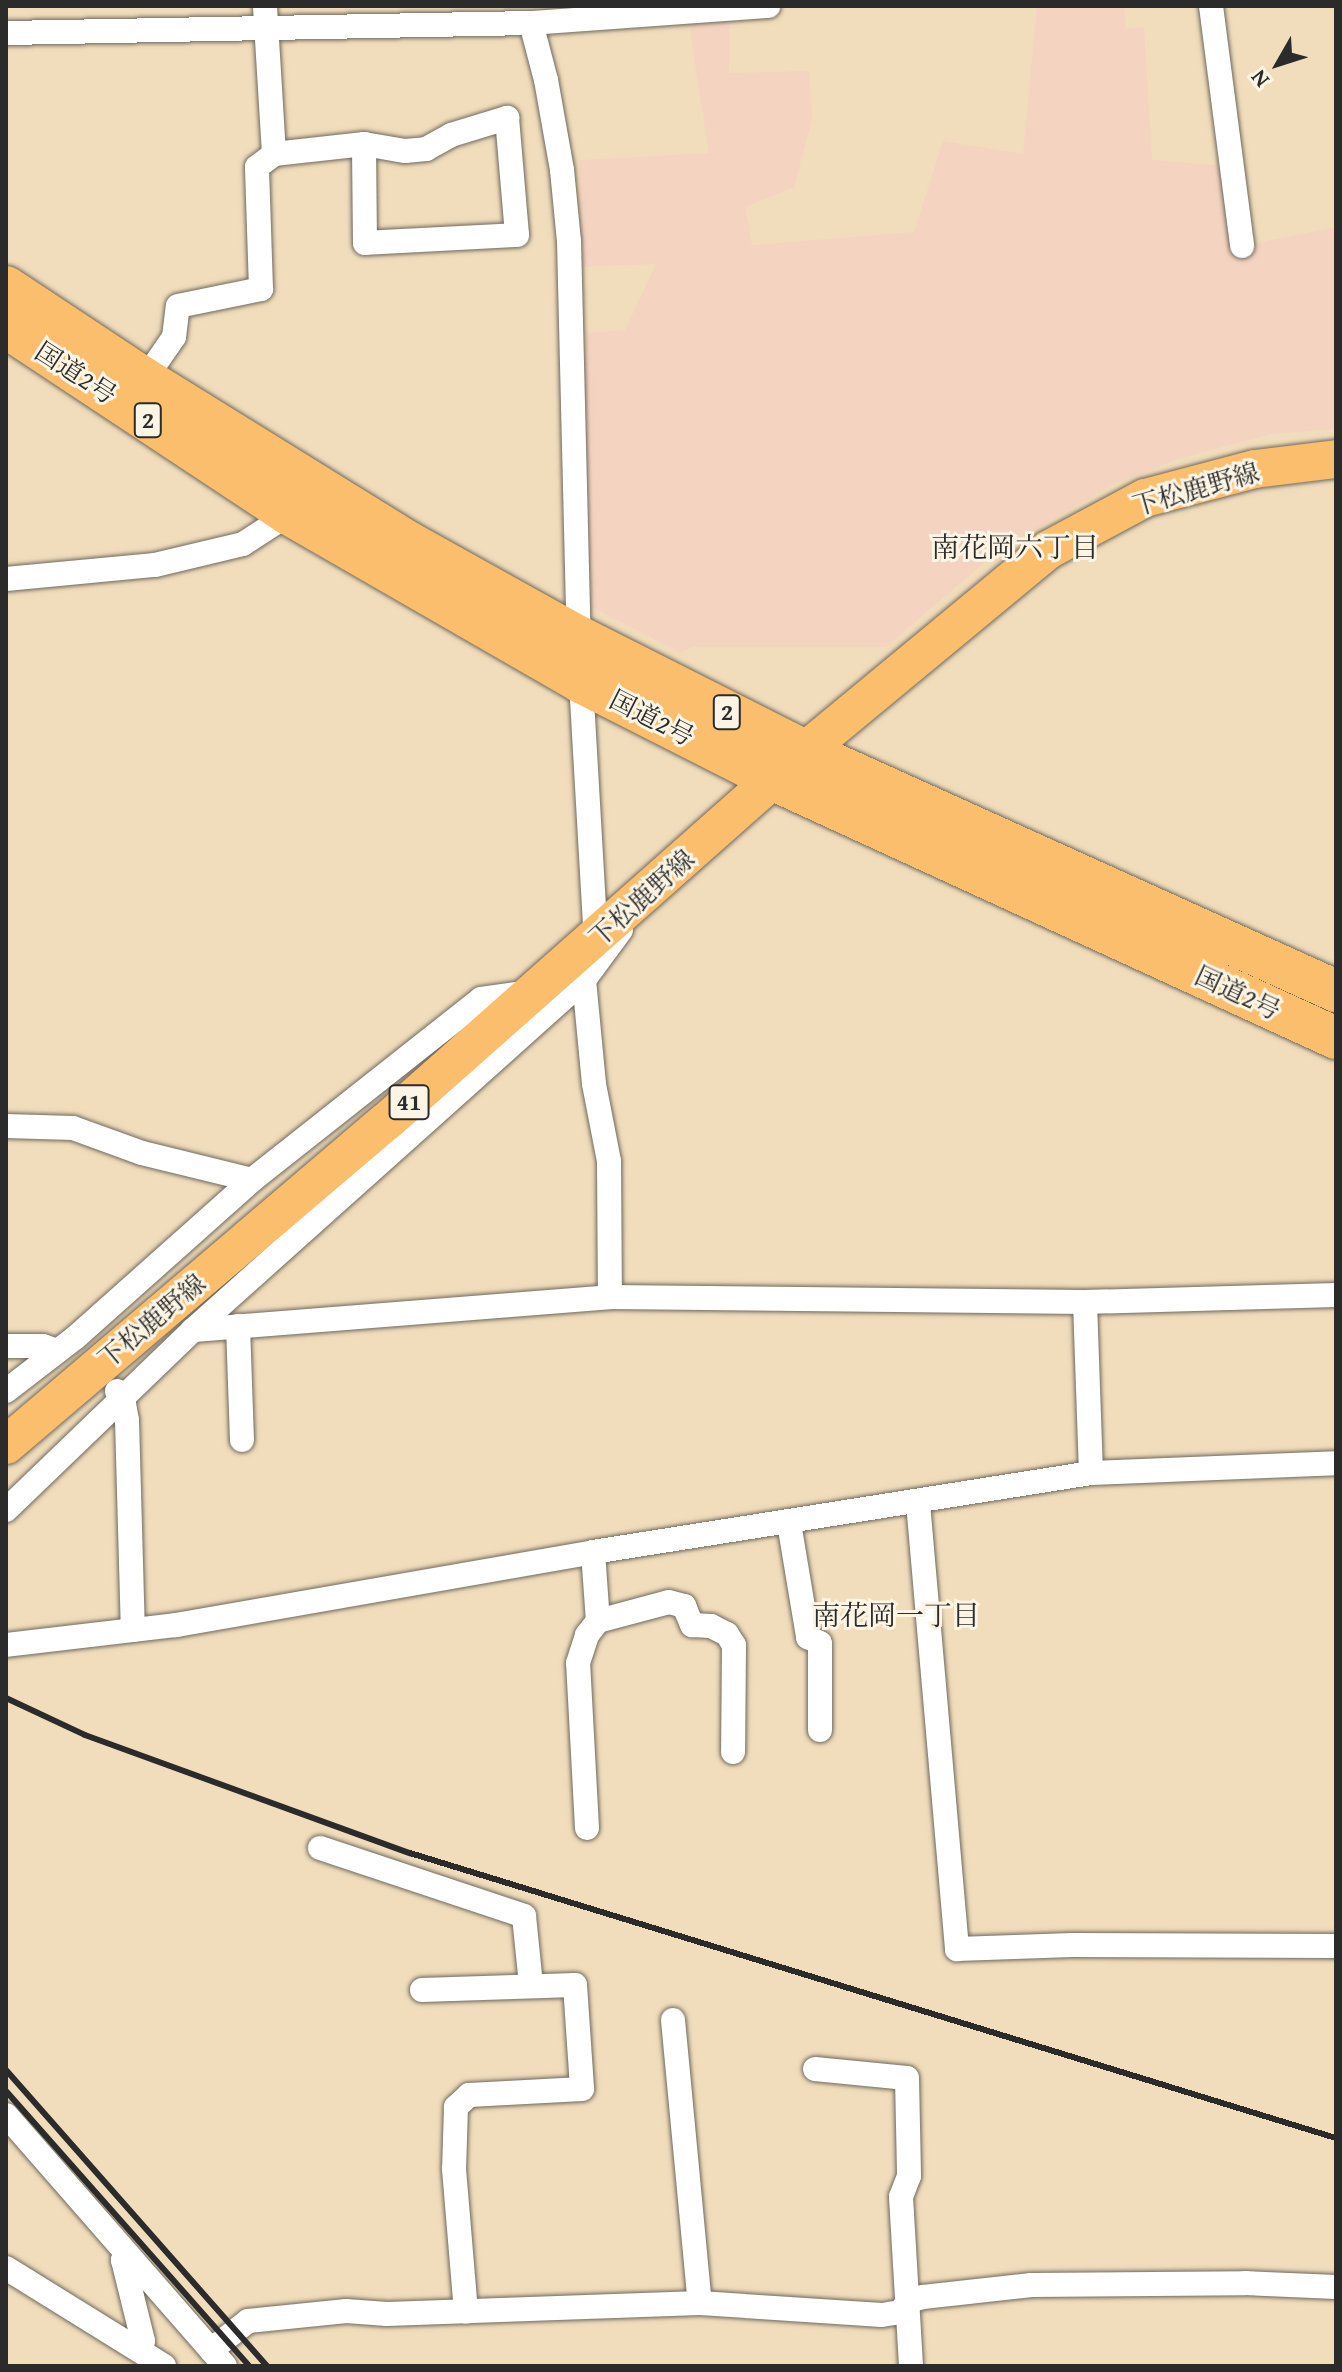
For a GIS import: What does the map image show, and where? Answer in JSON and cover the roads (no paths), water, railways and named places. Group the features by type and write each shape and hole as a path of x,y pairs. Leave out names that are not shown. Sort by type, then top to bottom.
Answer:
{"highway":[{"name":"国道2号","path":"6,287 145,379 408,542 579,637 805,751 1336,991"},
{"name":"国道2号","path":"6,327 289,514 581,682 774,780 1336,1038"}],"main road":[{"name":"下松鹿野線","path":"6,1445 596,939 805,751 1048,550 1145,498 1255,469 1336,459"}],"street":[{"path":"6,33 265,18 531,23 768,6"},
{"path":"1211,6 1242,246"},
{"path":"265,18 274,154"},
{"path":"531,23 546,80 562,170 569,241 579,637"},
{"path":"145,379 174,337 178,306 261,289 257,167 274,154 364,144 405,151 426,149 451,135 507,118 517,235 365,243 364,144"},
{"path":"6,579 155,565 243,544 289,514"},
{"path":"581,682 596,939"},
{"path":"6,1510 119,1393 584,980 646,895"},
{"path":"584,980 594,1084 609,1161 610,1297"},
{"path":"6,1391 73,1346 252,1180 481,999 535,991"},
{"path":"6,1126 73,1128 142,1153 252,1180"},
{"path":"193,1330 610,1297 1085,1302 1336,1295"},
{"path":"1085,1302 1091,1473"},
{"path":"238,1326 242,1440"},
{"path":"6,1346 73,1346"},
{"path":"119,1393 133,1630"},
{"path":"6,1645 300,1605 593,1552 918,1503 1091,1473 1336,1463"},
{"path":"918,1503 957,1949 1072,1945 1336,1946"},
{"path":"789,1523 808,1637 820,1643 820,1730"},
{"path":"593,1552 598,1621"},
{"path":"587,1828 578,1663 587,1635 598,1621 669,1602 684,1606 692,1625 711,1626 727,1634 734,1645 733,1752"},
{"path":"320,1848 524,1916 531,1985"},
{"path":"422,1990 575,1985 582,2089 469,2095 456,2107 454,2169 466,2311"},
{"path":"673,2020 700,2303"},
{"path":"815,2069 907,2078 909,2176 901,2197 911,2366"},
{"path":"6,2115 218,2358 248,2321 346,2311 387,2314 700,2303 882,2315 900,2312 909,2301 923,2297 1031,2285 1245,2283 1336,2287"},
{"path":"126,2255 123,2260 143,2341 139,2350"},
{"path":"6,2268 164,2366"}],"railway":[{"path":"6,1698 85,1735 410,1853 1336,2138"},
{"path":"6,2070 267,2366"},
{"path":"6,2091 249,2366"}],"district":[{"name":"南花岡六丁目","path":"1015,547"},
{"name":"南花岡一丁目","path":"896,1615"}]}
